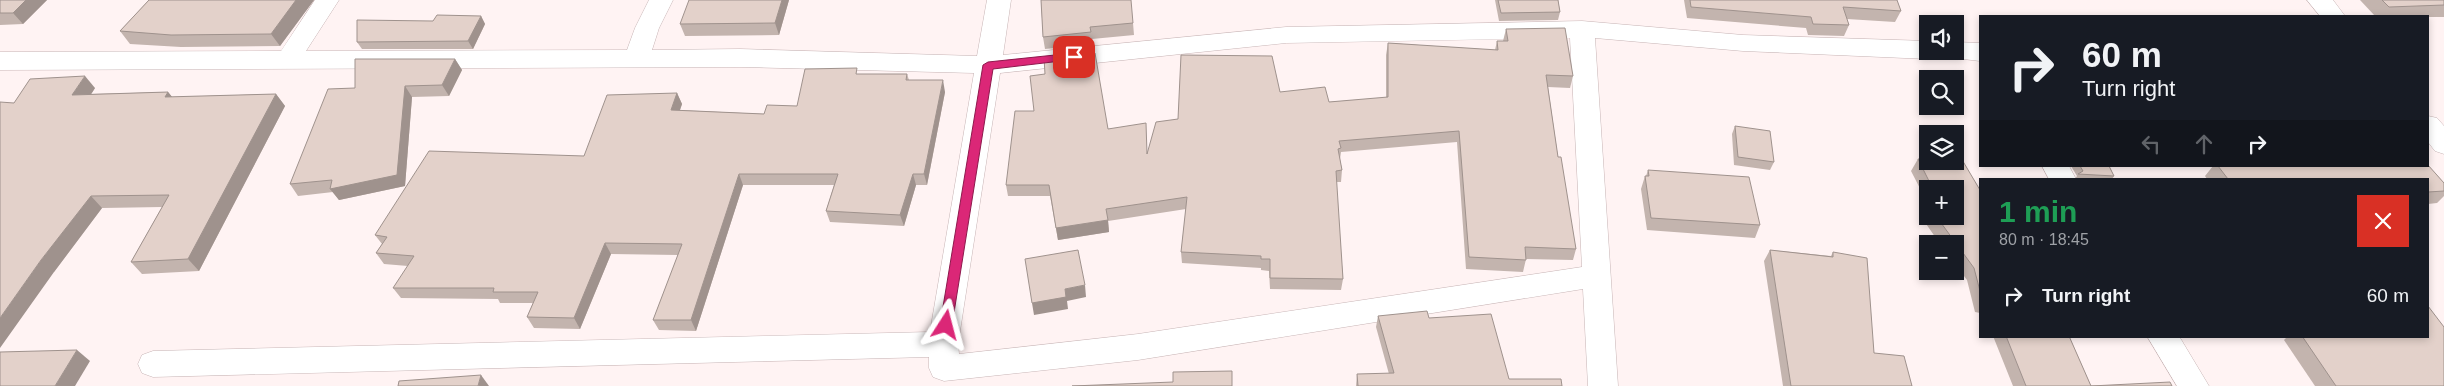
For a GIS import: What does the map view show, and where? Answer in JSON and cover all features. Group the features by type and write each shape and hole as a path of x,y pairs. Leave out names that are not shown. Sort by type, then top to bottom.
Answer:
{"street":[{"path":"287,61 326,0"},
{"path":"637,60 647,28 661,0"},
{"path":"944,366 999,0"},
{"path":"2319,0 2332,15"},
{"path":"0,61 637,60 740,58 988,65 1286,35 1582,29 1743,43 1919,50"},
{"path":"1582,29 1595,276 1603,386"},
{"path":"1964,51 1979,52"},
{"path":"2429,126 2444,144"},
{"path":"2056,167 2062,178"},
{"path":"153,364 944,366 1138,347 1595,276"},
{"path":"2163,338 2194,386"}],"building":[{"path":"0,0 26,0 13,13 0,13"},
{"path":"149,0 296,0 271,34 171,35 120,31"},
{"path":"689,0 782,0 775,23 680,24"},
{"path":"1041,0 1131,0 1133,23 1090,27 1091,32 1043,37"},
{"path":"1498,0 1558,0 1560,12 1501,13"},
{"path":"1690,0 1897,0 1901,11 1843,7 1849,25 1813,24 1811,17 1691,7"},
{"path":"2382,0 2444,0 2444,5 2389,7"},
{"path":"437,15 481,16 468,41 357,42 357,20 433,21"},
{"path":"1565,28 1573,76 1546,75 1558,157 1561,157 1576,249 1525,247 1526,260 1469,257 1459,131 1339,141 1341,148 1338,149 1342,170 1336,171 1343,279 1270,278 1270,259 1261,259 1261,256 1181,252 1187,197 1106,209 1108,220 1056,228 1049,185 1006,185 1015,111 1034,111 1030,76 1045,74 1044,58 1095,53 1108,129 1146,123 1147,154 1156,122 1178,119 1181,55 1272,56 1280,92 1325,87 1329,102 1388,97 1388,43 1498,50 1497,41 1508,41 1506,29"},
{"path":"355,59 455,59 442,85 405,86 397,175 330,189 332,180 290,184 328,89 355,88"},
{"path":"857,68 856,74 907,74 906,80 943,80 924,174 913,174 900,215 826,211 838,174 739,174 691,320 653,320 682,244 605,243 574,318 527,317 538,292 493,292 494,288 393,288 414,256 376,253 387,237 375,235 429,151 584,156 607,95 677,93 671,110 764,114 767,105 797,106 805,69"},
{"path":"85,76 72,95 168,92 165,97 276,94 188,259 131,262 169,195 91,196 41,260 0,318 0,102 14,103 30,79"},
{"path":"1735,126 1770,131 1774,162 1738,157"},
{"path":"1964,163 1979,188 1979,287 1974,268 1964,254 1964,235 1950,235 1943,225 1964,225 1964,180 1928,180 1924,170 1964,170"},
{"path":"2429,166 2444,183 2444,191 2429,192 2429,178 2227,178 2219,167"},
{"path":"2081,167 2110,167 2114,176 2078,174 2083,171"},
{"path":"1648,170 1749,177 1760,225 1651,218 1645,176 1649,176"},
{"path":"1078,250 1085,285 1065,289 1066,297 1032,303 1025,259"},
{"path":"1770,250 1833,257 1833,252 1867,258 1874,353 1904,356 1912,386 1791,386"},
{"path":"2429,307 2444,327 2444,386 2336,386 2303,338 2429,338"},
{"path":"1427,311 1429,318 1491,314 1509,379 1561,379 1562,386 1358,386 1357,374 1394,373 1378,316"},
{"path":"2007,338 2070,338 2091,386 2026,386"},
{"path":"77,350 55,386 0,386 0,352"},
{"path":"1232,371 1232,386 1072,386 1173,382 1173,372"},
{"path":"481,375 478,386 398,386 399,381"},
{"path":"2170,382 2172,386 2091,386"}],"route":[{"path":"946,325 988,65 1074,57"}]}
